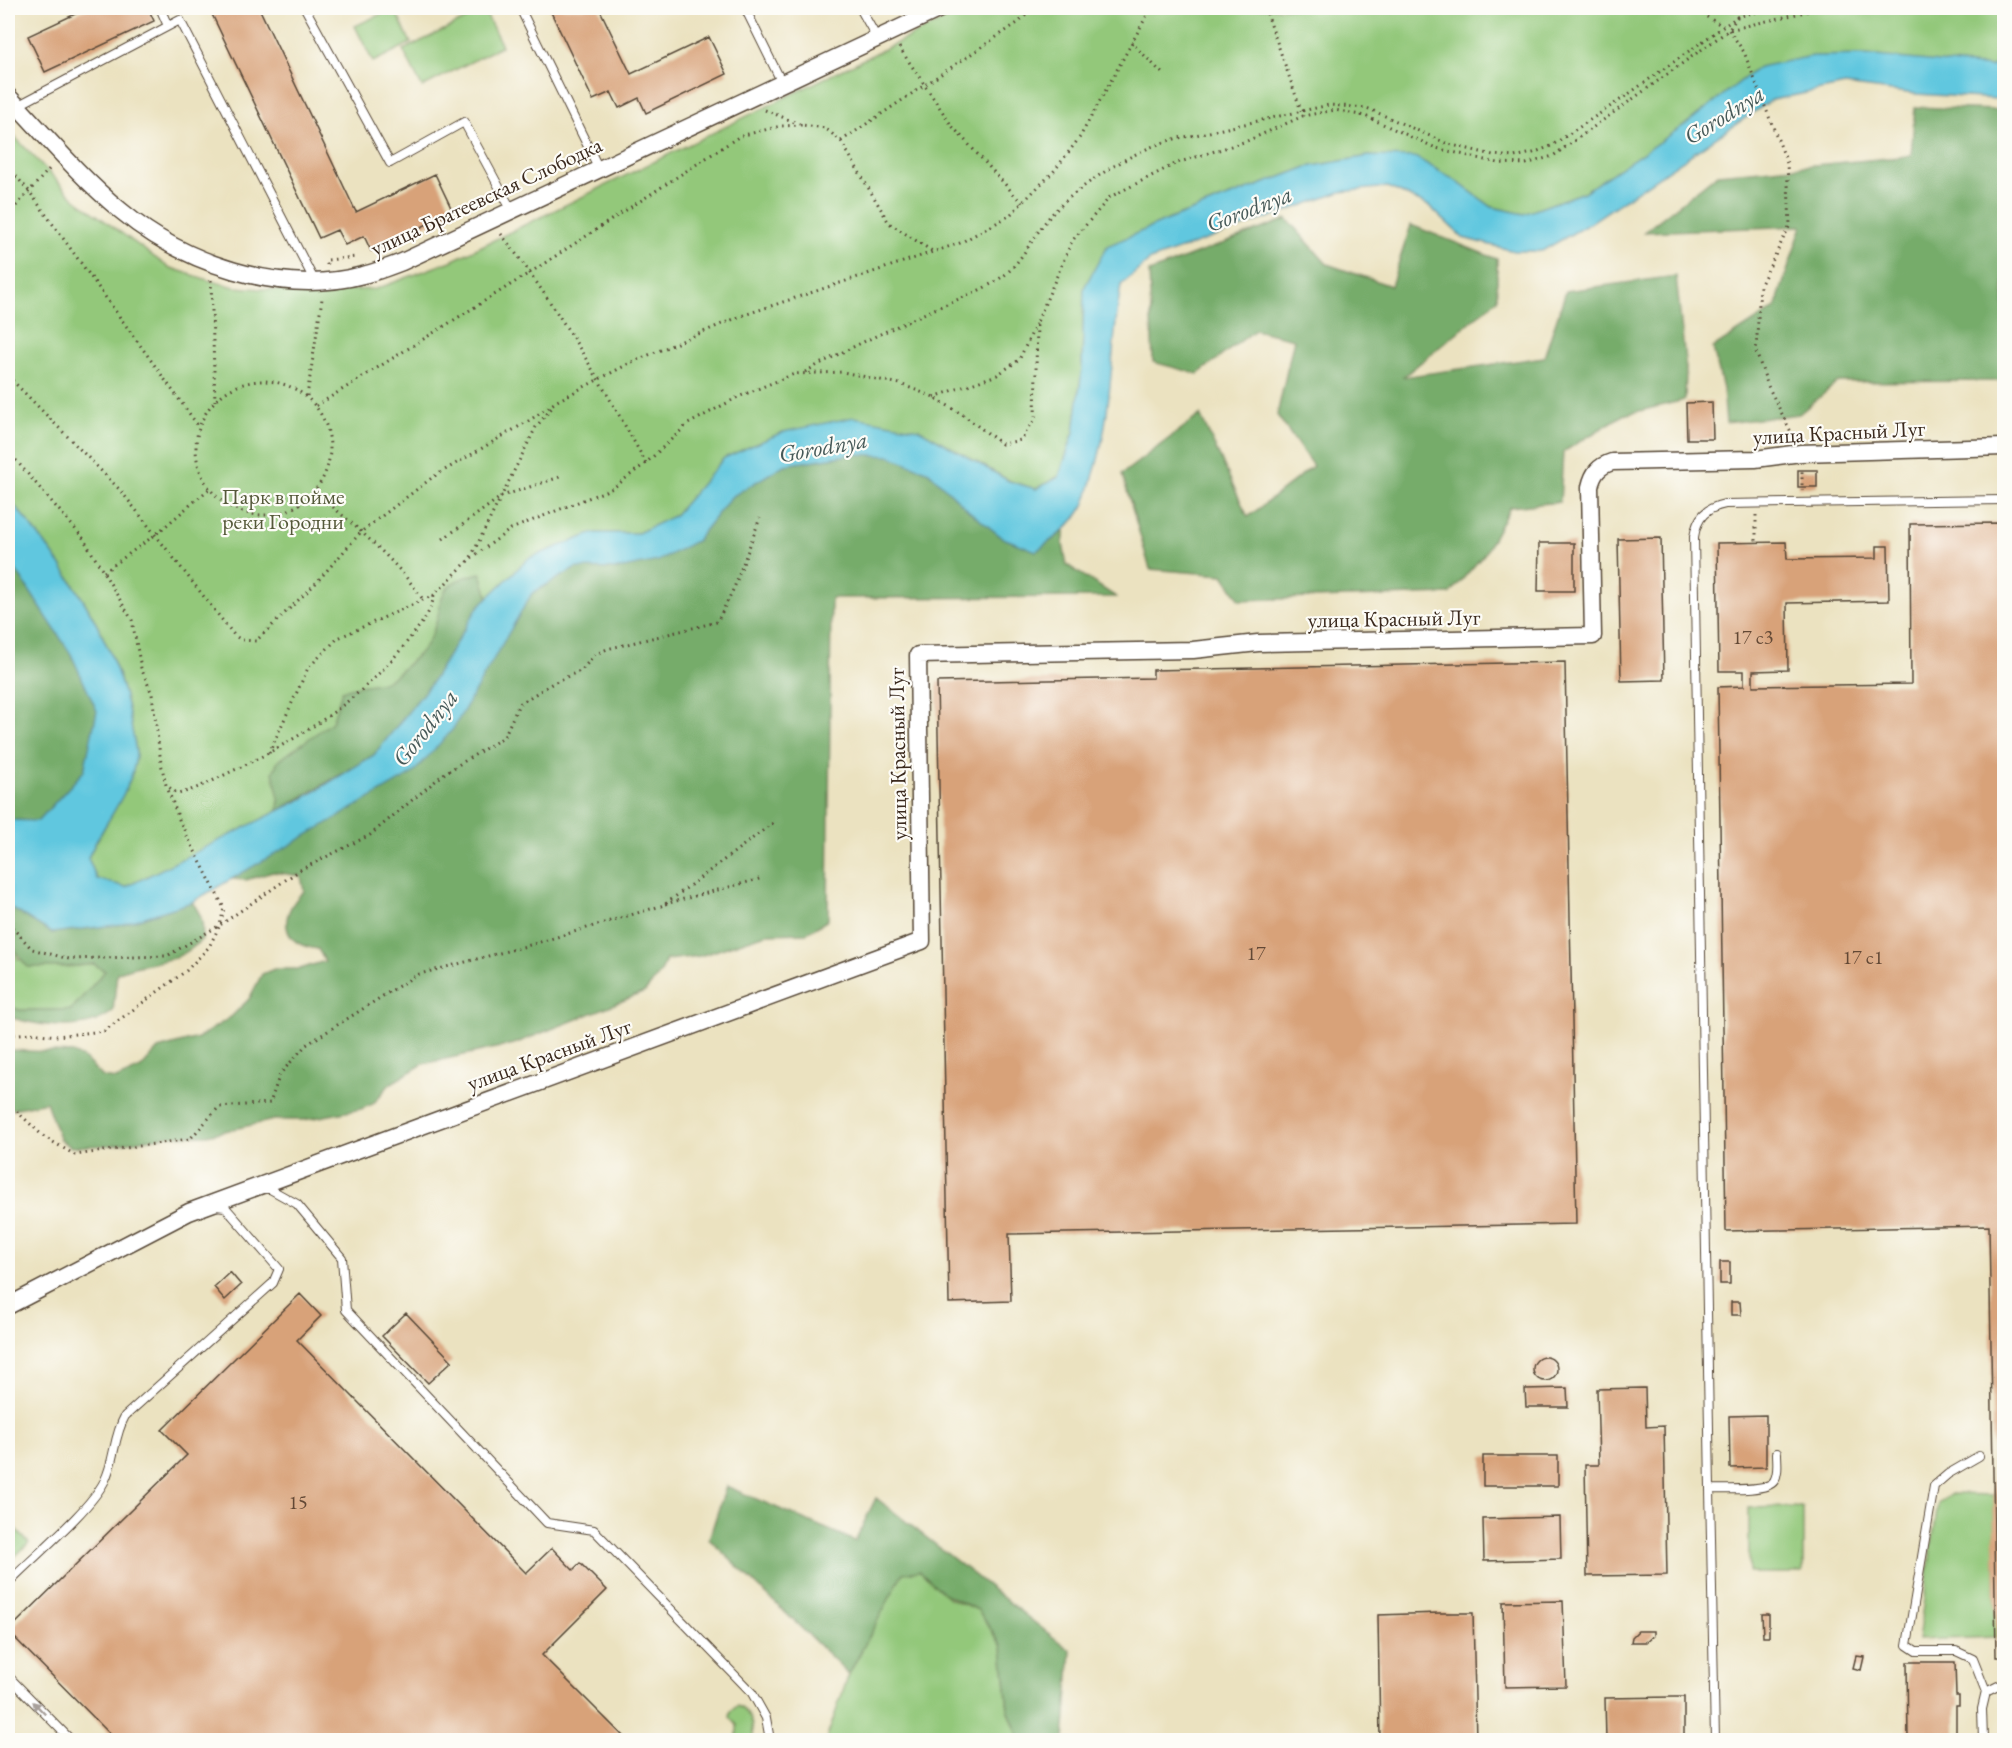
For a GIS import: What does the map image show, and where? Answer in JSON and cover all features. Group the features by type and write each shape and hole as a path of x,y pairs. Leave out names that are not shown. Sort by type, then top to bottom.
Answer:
{"street":[{"name":"улица Братеевская Слободка","path":"12,101 119,209 145,229 178,249 210,265 244,274 319,284 362,276 402,262 942,8"},
{"name":"улица Красный Луг","path":"8,1306 189,1212 921,941 918,654 1193,650 1258,643 1593,636 1590,487 1597,470 1612,462 1755,459 1801,453 2004,447"}],"lane":[{"path":"160,8 168,26"},
{"path":"305,8 390,163 464,122 512,211"},
{"path":"520,8 599,169"},
{"path":"744,8 782,83"},
{"path":"860,8 884,36"},
{"path":"12,101 180,20 319,284"},
{"path":"1715,1740 1694,537 1696,525 1702,514 1712,507 1725,504 2004,500"},
{"path":"246,1190 270,1189 297,1204 342,1258 346,1310 547,1523 594,1530 752,1693 766,1718 770,1740"},
{"path":"8,1583 91,1500 104,1483 111,1467 116,1431 125,1416 273,1284 279,1269 225,1207 209,1205"},
{"path":"1710,1489 1764,1488 1773,1484 1777,1474 1777,1453"},
{"path":"1979,1456 1948,1474 1934,1486 1907,1645 1916,1651 1956,1651 1973,1659 1986,1692 1982,1709 1983,1740"},
{"path":"8,1676 71,1740"},
{"path":"1986,1692 2004,1683"}],"path":[{"path":"842,141 1019,22 1033,8"},
{"path":"8,376 122,491 234,635 241,640 256,641 315,584 361,532 433,477 530,420 557,401 600,381 632,362 741,316 982,233 1009,216 1055,170 1080,137 1150,8"},
{"path":"1265,8 1303,116"},
{"path":"1691,8 1729,30 1744,52 1786,163 1790,225 1760,286 1756,352 1768,386 1801,453"},
{"path":"1729,30 1743,8"},
{"path":"269,753 308,668 338,638 434,595 470,559 511,529 613,488 646,463 688,424 706,413 747,393 803,373 843,350 981,289 1004,276 1054,212 1085,186 1143,149 1172,138 1191,136 1301,110 1329,105 1352,105 1367,108 1448,144 1493,155 1514,157 1533,153 1551,146 1620,100 1737,17 1774,8"},
{"path":"934,397 998,375 1019,360 1072,241 1110,197 1177,163 1247,141 1303,116 1335,110 1365,116 1436,148 1498,163 1526,164 1553,156 1729,30 1822,8"},
{"path":"1845,8 1882,8"},
{"path":"884,36 952,126 1022,203"},
{"path":"1131,42 1163,74"},
{"path":"755,106 802,125 825,129 842,141 880,213 889,223 932,251"},
{"path":"316,406 531,272 740,136 781,126 802,125"},
{"path":"8,214 63,154"},
{"path":"8,166 29,191 199,427"},
{"path":"491,221 531,272 600,381 646,463"},
{"path":"8,272 8,289"},
{"path":"210,278 215,401"},
{"path":"307,396 319,284"},
{"path":"803,373 843,372 900,384 934,397 1002,444 1021,440 1035,419 1037,322"},
{"path":"258,381 284,384 307,396 316,406 328,429 331,442 328,468 315,491 294,507 269,515 243,512 231,507 209,489 196,453 199,427 215,401 233,388 258,381"},
{"path":"470,559 536,427 557,401"},
{"path":"8,451 83,538 132,620 141,668 152,694 160,763 166,785 180,822 224,908 220,925 209,947 186,970 104,1031 67,1036 8,1035"},
{"path":"444,539 502,496 563,476"},
{"path":"104,572 155,535 209,489"},
{"path":"315,491 361,532 414,586 424,601"},
{"path":"8,922 32,949 69,959 167,956 220,925 300,870 370,835 445,773 504,736 519,704 553,683 582,670 594,655 607,649 717,622 734,588 760,518"},
{"path":"166,785 178,794 201,788 269,753 351,701 388,667 431,611 434,595"},
{"path":"664,904 773,823"},
{"path":"8,1103 43,1136 75,1155 190,1139 219,1107 270,1103 280,1074 306,1045 416,975 763,878"}],"green space":[{"path":"394,8 411,43 373,62 355,26"},
{"name":"Парк в пойме реки Городни","path":"968,8 2004,8 2004,60 1991,67 1936,63 1759,67 1686,124 1584,192 1524,214 1492,207 1453,179 1369,156 1307,167 1170,219 1108,246 1084,288 1082,369 1074,432 1059,476 1036,489 1010,481 919,429 783,432 724,458 674,516 638,533 594,533 529,558 478,607 304,798 126,887 97,879 88,858 129,781 134,768 136,751 124,692 100,631 68,575 8,498 8,130 74,198 168,267 235,287 305,292 376,289 451,261"},
{"path":"484,10 502,46 422,87 403,50"},
{"path":"1915,107 1996,110 2004,107 2004,381 1838,382 1799,414 1726,423 1723,389 1713,348 1775,308 1802,226 1644,232 1718,174 1911,156"},
{"path":"1287,219 1327,264 1391,286 1411,225 1497,259 1497,300 1403,377 1544,357 1566,291 1676,276 1686,370 1685,400 1623,415 1563,452 1560,502 1510,507 1485,553 1450,594 1240,600 1223,575 1150,569 1122,474 1200,415 1248,517 1313,466 1277,415 1294,339 1255,330 1198,374 1153,362 1149,272"},
{"path":"855,454 889,455 929,472 969,511 1003,538 1036,551 1065,531 1063,544 1067,565 1116,597 831,598 828,920 807,933 766,934 700,956 666,960 661,972 645,992 514,1044 423,1064 390,1084 373,1104 361,1109 304,1120 274,1120 207,1135 167,1136 112,1145 71,1147 60,1140 46,1102 8,1110 8,1050 73,1053 85,1059 103,1077 116,1079 141,1068 158,1049 198,1038 231,1017 249,999 262,974 274,969 300,969 325,961 318,949 296,941 290,935 287,927 290,909 304,891 301,876 273,872 246,880 231,879 316,828 495,655 532,593 576,568 618,569 696,541 731,497 784,465"},
{"path":"8,558 71,654 97,711 84,771 38,821 8,820"},
{"path":"481,573 488,597 478,607 432,682 374,755 278,811 279,798 273,772 278,761 332,722 342,691 388,680 409,664 429,640 446,590 453,583"},
{"path":"192,902 202,919 202,939 192,948 172,959 140,965 117,973 113,1011 102,1018 90,1023 62,1026 8,1017 8,1006 20,1010 71,1010 105,971 94,964 28,967 8,941 8,906 52,933 123,924"},
{"path":"8,941 14,946 18,959 67,967 95,964 106,971 71,1010 19,1010 8,1006"},
{"path":"726,1486 855,1541 876,1498 1071,1651 1064,1740 1020,1740 1008,1709 1002,1646 978,1610 943,1593 920,1571 903,1573 849,1674 709,1539"},
{"path":"1951,1494 1994,1495 1996,1637 1918,1640 1938,1504"},
{"path":"1803,1507 1803,1573 1749,1573 1749,1508"},
{"path":"8,1521 29,1543 10,1561 8,1558"},
{"path":"920,1571 949,1598 978,1610 1002,1646 1008,1709 1020,1740 826,1740 849,1674 903,1572"},
{"path":"737,1706 749,1716 753,1740 737,1740 737,1725 730,1717 731,1711"}],"water":[{"name":"Gorodnya","path":"1866,55 1991,67 2004,60 2004,96 1998,99 1916,94 1845,85 1772,100 1587,225 1542,251 1514,251 1463,238 1429,206 1388,187 1340,192 1150,260 1121,285 1108,406 1099,454 1086,500 1068,526 1036,551 1003,538 969,511 929,472 889,456 855,454 784,465 731,497 696,541 658,561 618,569 576,568 532,593 453,729 412,774 192,902 123,924 52,933 8,906 8,820 38,821 84,771 97,711 71,654 8,558 8,498 49,548 85,603 100,631 124,692 136,755 134,768 123,795 88,858 97,879 126,887 304,798 374,755 432,682 478,607 529,558 594,533 638,533 674,516 724,458 783,432 854,417 919,429 1009,481 1036,489 1059,477 1074,432 1082,369 1084,288 1107,246 1170,219 1307,167 1369,156 1415,157 1453,179 1492,207 1524,214 1584,192 1686,124 1759,67 1813,56"}],"building":[{"path":"88,8 148,8 154,21 45,72 28,36"},
{"path":"209,8 259,8 356,212 435,174 453,212 371,251 364,236 345,245 337,230 319,238"},
{"path":"549,8 599,8 631,74 709,37 727,74 646,113 639,98 619,108 611,92 593,100"},
{"path":"1712,402 1713,439 1687,439 1686,403"},
{"path":"1798,470 1817,470 1817,487 1798,487"},
{"path":"2004,523 2004,1657 1996,1657 1989,1226 1726,1231 1718,687 1744,686 1744,671 1719,671 1717,543 1786,542 1787,559 1877,558 1877,546 1888,546 1889,601 1787,603 1788,670 1753,671 1753,686 1911,684 1910,524"},
{"path":"1661,538 1664,680 1621,681 1618,539"},
{"path":"1539,543 1574,543 1574,591 1538,591"},
{"path":"1565,662 1576,1224 1009,1234 1011,1301 949,1303 937,682 1153,678 1153,670"},
{"path":"1720,1262 1730,1262 1730,1284 1720,1284"},
{"path":"230,1272 241,1285 225,1300 214,1287"},
{"path":"300,1294 321,1316 297,1340 526,1573 552,1548 573,1570 580,1563 607,1590 542,1655 627,1740 116,1740 8,1631 187,1455 162,1430"},
{"path":"1731,1302 1740,1302 1741,1315 1731,1315"},
{"path":"406,1313 452,1361 428,1383 382,1336"},
{"path":"1540,1357 1550,1357 1557,1364 1557,1374 1550,1381 1540,1381 1533,1374 1533,1364"},
{"path":"1567,1388 1568,1407 1526,1407 1525,1389"},
{"path":"1645,1388 1646,1427 1664,1426 1667,1575 1587,1576 1585,1465 1599,1465 1597,1389"},
{"path":"1766,1415 1766,1467 1730,1468 1729,1416"},
{"path":"1483,1456 1558,1456 1558,1486 1483,1486"},
{"path":"1560,1517 1561,1559 1484,1561 1483,1519"},
{"path":"1563,1601 1566,1686 1505,1687 1503,1602"},
{"path":"1473,1613 1476,1740 1380,1740 1378,1615"},
{"path":"1762,1614 1769,1614 1769,1637 1763,1637"},
{"path":"1638,1631 1654,1631 1654,1635 1646,1642 1631,1642 1632,1637"},
{"path":"1856,1656 1864,1657 1861,1670 1853,1668"},
{"path":"1907,1662 1955,1662 1956,1696 1959,1696 1959,1706 1956,1706 1956,1740 1908,1740"},
{"path":"1684,1697 1684,1740 1606,1740 1605,1698"}]}
